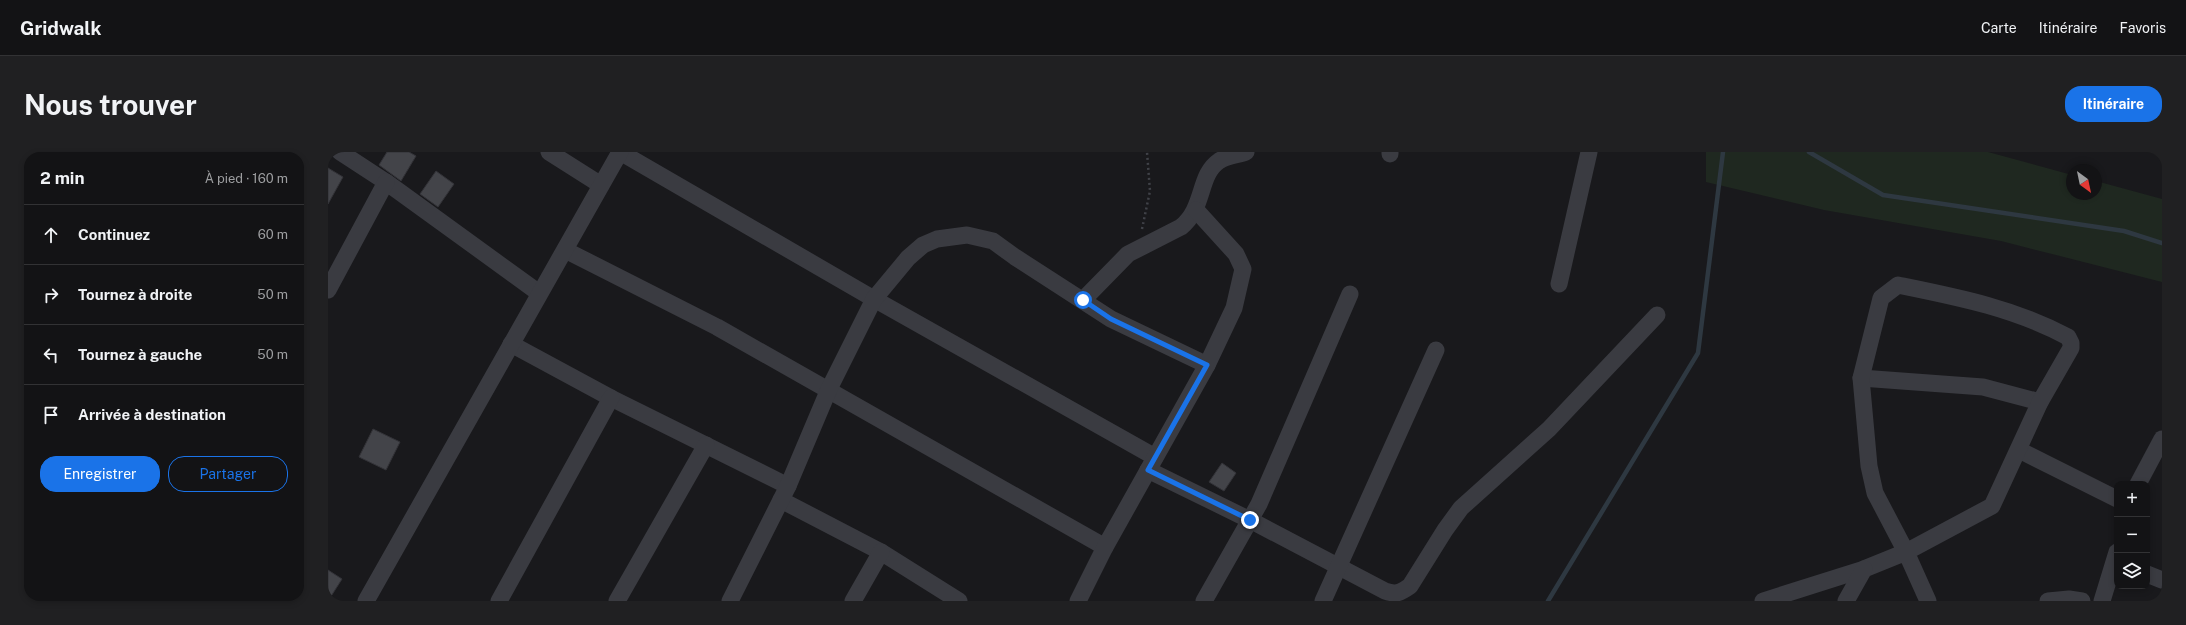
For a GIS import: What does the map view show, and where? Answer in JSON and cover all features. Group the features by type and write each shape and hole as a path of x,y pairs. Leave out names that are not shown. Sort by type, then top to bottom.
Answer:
{"street":[{"path":"340,152 386,182 539,293"},
{"path":"549,152 601,185"},
{"path":"366,601 620,152 1250,520 1394,594 1401,592 1410,586 1445,530 1461,508 1549,429 1657,315"},
{"path":"1083,300 1128,254 1181,227 1188,221 1196,210 1207,174 1219,161 1246,152"},
{"path":"1559,284 1589,152"},
{"path":"328,290 386,182"},
{"path":"1078,601 1105,547 1207,365 1234,308 1243,269 1236,254 1196,210"},
{"path":"730,601 784,493 829,389 874,299 908,258 923,245 937,238 967,235 993,241 1015,257 1111,319 1207,365"},
{"path":"565,250 717,327 829,389 1105,547"},
{"path":"1763,601 1864,569 1906,552 1992,506 2040,402 2071,348 2072,343 2068,337 2042,324 1999,307 1898,285 1881,298 1861,378 1869,466 1875,493 1906,552 1928,601"},
{"path":"1204,601 1259,504 1350,294"},
{"path":"511,344 611,398 706,445 958,601"},
{"path":"1323,601 1436,350"},
{"path":"1861,378 1982,387 2040,402"},
{"path":"499,601 611,398"},
{"path":"2140,481 2162,439"},
{"path":"617,601 706,445"},
{"path":"2018,450 2114,498"},
{"path":"853,601 881,552"},
{"path":"2102,601 2114,564"},
{"path":"1846,601 1864,569"},
{"path":"2150,575 2162,580"},
{"path":"2048,601 2069,599 2082,601"}],"path":[{"path":"1128,254 1140,236 1150,191 1147,152"}],"shaded area":[{"path":"1706,152 1988,152 2066,173 2066,200 2102,200 2102,183 2162,199 2162,282 2001,241 1824,210 1706,182"}],"building":[{"path":"387,152 409,152 416,156 401,181 379,165"},
{"path":"328,168 343,177 328,204"},
{"path":"436,171 454,184 438,207 420,194"},
{"path":"373,429 400,442 386,470 359,457"},
{"path":"1222,463 1236,473 1224,491 1209,482"},
{"path":"328,570 342,579 328,601"}],"waterway":[{"path":"1548,601 1698,353 1723,152"},
{"path":"1809,152 1883,195 2124,231 2162,243"}],"route":[{"path":"1083,300 1095,310 1111,319 1207,365 1148,470 1250,520"}]}
